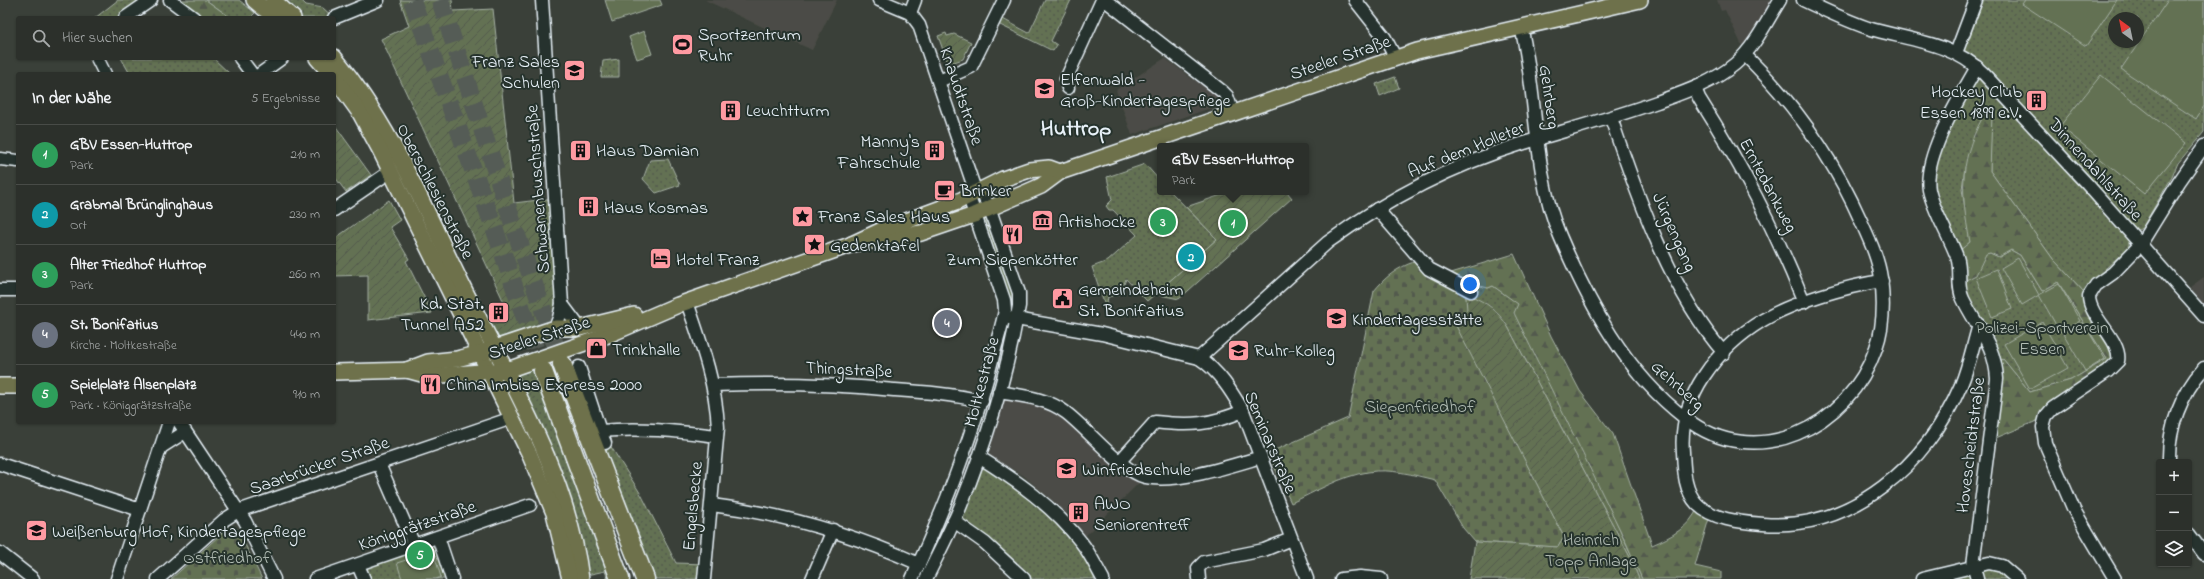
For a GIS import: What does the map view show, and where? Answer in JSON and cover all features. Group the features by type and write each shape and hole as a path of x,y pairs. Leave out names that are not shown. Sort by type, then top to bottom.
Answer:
{"highway":[{"path":"570,366 645,579"},
{"path":"543,371 620,579"}],"main road":[{"path":"254,0 273,16"},
{"path":"273,0 291,16"},
{"name":"Steeler Straße","path":"852,244 921,233 990,210 1040,186 1060,172 1396,57 1455,41 1640,0"},
{"path":"319,60 329,72"},
{"name":"Oberschlesienstraße","path":"336,60 357,86 389,137 507,370 536,451"},
{"name":"Oberschlesienstraße","path":"336,80 360,113 391,171 512,418 536,451"},
{"name":"Steeler Straße","path":"407,370 428,362 457,359 485,362 507,370 608,335 682,303 852,244 882,230 975,193 1003,178 1029,170 1049,168 1060,172"},
{"name":"Steeler Straße","path":"336,372 407,370 429,376 485,362 495,348 555,328 580,328 682,303"},
{"path":"0,386 16,386"},
{"path":"536,451 554,513 570,579"},
{"path":"536,451 567,513 581,579"}],"street":[{"path":"128,16 151,0"},
{"path":"170,0 191,16"},
{"name":"Schwanenbuschstraße","path":"542,0 562,304 555,328"},
{"path":"879,0 910,13 915,0"},
{"path":"939,81 971,67 1004,0"},
{"path":"1068,88 1066,78 1102,0"},
{"path":"1105,0 1223,92 1227,96 1233,113"},
{"path":"1355,0 1385,38 1396,57"},
{"name":"Auf dem Holleter","path":"1199,358 1328,242 1377,209 1462,166 1499,152 1611,118 1695,88 1721,74 1745,55 1780,0"},
{"name":"Dinnendahlstraße","path":"1803,0 1866,27 1938,45 1956,53 1977,67 2204,316"},
{"path":"1956,53 1976,0"},
{"path":"336,17 372,1"},
{"name":"Knaudtstraße","path":"910,13 919,25 939,81 975,193"},
{"name":"Gehrberg","path":"1521,27 1542,176 1553,220 1585,290 1631,366 1657,394 1685,419 1715,435 1731,440 1749,443 1784,439 1819,423 1851,393 1870,363 1876,348 1883,313 1882,281 1877,257 1848,191 1826,154 1793,107 1745,55"},
{"path":"98,60 104,72"},
{"path":"242,60 250,72"},
{"path":"263,72 279,60"},
{"name":"Hovescheidtstraße","path":"1977,67 1941,136 1930,162 1928,180 1933,203 1957,258 1958,284 1961,294 1992,350 1996,364 1997,379 1974,565 1977,579"},
{"name":"Erntedankweg","path":"1695,88 1699,98 1737,158 1760,201 1804,302"},
{"name":"Jürgengang","path":"1611,118 1653,231 1694,311 1724,353"},
{"path":"2115,579 2074,510 2045,443 2042,427 2046,416 2053,408 2108,371 2118,361 2117,350 2091,305 2089,296 2091,290 2140,245 2179,182 2204,146"},
{"path":"0,159 16,161"},
{"path":"336,209 391,171"},
{"name":"Moltkestraße","path":"926,579 954,521 979,457 999,392 1017,319 1019,293 990,210 975,193"},
{"name":"Moltkestraße","path":"912,579 952,486 982,401 1004,317 1004,300 974,215 975,193"},
{"path":"1377,209 1428,269 1471,291"},
{"path":"1882,281 1867,283 1804,302 1764,320 1738,339 1724,353 1700,382 1687,407 1682,436 1685,478 1692,497 1704,510 1721,517 1774,525 1801,523 1823,518 1845,510 1868,498 1892,481 1926,444 1943,419 1962,384 1978,325"},
{"path":"0,290 16,290"},
{"name":"Engelsbecke","path":"682,303 714,385 717,408 712,505 704,579"},
{"path":"562,304 580,328"},
{"name":"Seminarstraße","path":"1004,317 1102,334 1199,358 1220,377 1243,411 1307,579"},
{"path":"570,366 605,442"},
{"path":"2169,459 2171,436 2178,411 2191,386 2204,368"},
{"name":"Thingstraße","path":"714,385 798,384 857,386 918,392 982,401"},
{"path":"999,392 1041,400 1064,411 1137,474 1146,477 1163,478 1204,472 1261,457"},
{"path":"1120,460 1155,422 1195,425 1222,419 1243,411"},
{"name":"Saarbrücker Straße","path":"158,579 224,520 238,511 512,418"},
{"path":"117,579 168,424"},
{"path":"160,448 182,427 245,521 274,579"},
{"path":"600,431 651,430 716,436"},
{"path":"979,457 1020,483 1054,512 1082,543 1103,579"},
{"path":"0,464 140,510"},
{"path":"379,464 414,545"},
{"name":"Königgrätzstraße","path":"315,579 530,505"},
{"path":"712,505 779,516 832,530 875,545 919,564"},
{"path":"954,521 985,543 1024,579"},
{"path":"812,579 832,530"},
{"path":"438,537 452,579"},
{"path":"2192,538 2204,554"},
{"path":"1199,579 1198,568 1204,562 1264,550 1291,539"},
{"path":"0,553 33,579"},
{"path":"1922,579 1974,565 1996,563 2017,579"},
{"path":"358,564 364,579"},
{"path":"1341,579 1360,577 1380,579"}],"shaded area":[{"path":"705,0 837,0 812,50"},
{"path":"1717,0 1778,0 1745,52 1725,10 1721,11"},
{"path":"1165,58 1191,78 1228,102 1132,135 1116,90"},
{"path":"2204,277 2204,306 2190,287"},
{"name":"Winfriedschule","path":"1005,395 1062,414 1128,474 1140,482 1085,536 1060,507 1024,476 989,455"}],"green space":[{"path":"118,0 149,0 126,16 98,16"},
{"path":"170,0 206,0 228,16 191,16"},
{"path":"206,0 239,0 255,13 252,16 228,16"},
{"path":"254,0 301,0 306,5 323,8 332,16 290,16"},
{"path":"400,0 452,0 453,11 493,9 514,203 555,198 561,317 496,348 484,325 509,313 381,39 409,26"},
{"path":"605,0 660,0 662,5 612,22"},
{"path":"1045,0 1071,0 1051,41 1057,45 1053,51 996,23 999,17 1029,33"},
{"path":"1978,0 2204,0 2204,132 2178,163 2172,177 2142,228 2138,230 2130,228 1961,51"},
{"path":"2025,0 2117,0 2086,46 2022,4"},
{"path":"2168,0 2204,0 2204,106 2196,119 2121,69 2135,48 2144,48 2144,35"},
{"path":"644,31 652,54 637,59 629,37"},
{"path":"946,33 947,36 954,34 971,42 963,59 948,64 938,36"},
{"path":"619,59 619,77 601,77 603,61"},
{"path":"122,60 215,60 228,72 129,72"},
{"path":"2101,75 2186,143 2144,194 2060,126"},
{"path":"1395,77 1399,88 1380,96 1376,84"},
{"path":"1980,77 2129,241 2129,247 2092,281 2084,292 2053,259 1990,171 1991,115 1965,167 1962,189 1970,242 1958,252 1938,203 1933,179 1944,137 1974,80"},
{"path":"1987,110 1992,115 1990,171 2053,259 2084,292 2118,358 2044,418 1991,440 1997,364 2003,359 2030,392 2071,380 2107,359 2058,282 2042,291 2020,255 2011,250 1999,257 1990,253 1986,254 1976,275 1960,283 1958,252 1970,242 1964,206 1964,174 1971,143"},
{"path":"336,127 371,175 346,192 336,179"},
{"path":"668,159 680,185 656,193 643,179 650,160"},
{"path":"1145,164 1157,178 1157,195 1174,195 1217,239 1147,301 1126,279 1120,294 1108,297 1106,308 1092,267 1108,261 1137,235 1113,210 1109,210 1106,206 1112,200 1107,177"},
{"path":"1221,195 1290,195 1292,198 1179,299 1155,294 1217,239 1186,207"},
{"path":"389,200 400,220 390,227 409,259 406,261 432,313 368,320 368,275 336,276 336,238"},
{"path":"986,216 1015,302 1009,304 979,219"},
{"name":"Polizei-Sportverein Essen","path":"2011,250 2020,255 2042,291 2058,282 2107,359 2071,380 2030,392 2003,359 1997,364 1960,283 1975,275 1985,254 1990,253 1999,257"},
{"path":"1514,254 1551,336 1580,391 1613,434 1652,545 1673,535 1685,526 1695,514 1698,507 1710,515 1695,566 1721,572 1721,579 1642,579 1624,538 1514,313 1518,304 1493,286 1488,288 1448,277 1451,273"},
{"path":"2018,258 2039,295 2022,305 2001,268"},
{"name":"Siepenfriedhof","path":"1414,262 1466,297 1468,310 1453,318 1564,537 1558,547 1475,542 1463,528 1435,480 1402,473 1376,471 1358,474 1328,485 1291,503 1268,453 1348,418 1374,291 1392,274 1402,267"},
{"path":"1997,269 2012,309 1992,317 1976,278"},
{"path":"1448,277 1488,288 1493,286 1519,304 1642,579 1639,579 1631,559 1508,327 1469,295 1466,297 1450,283"},
{"path":"2059,284 2080,321 2060,332 2039,295"},
{"name":"Heinrich Topp Anlage","path":"1469,295 1492,308 1508,327 1631,559 1639,579 1469,579 1475,542 1558,547 1564,537 1452,318 1467,310 1466,297"},
{"path":"2042,322 2068,368 2030,389 2004,344"},
{"path":"2083,322 2105,359 2085,371 2063,333"},
{"path":"531,363 613,579 608,579 605,571 582,576 565,550 495,382 510,378"},
{"path":"608,442 642,496 676,563 705,564 703,579 653,579 603,446"},
{"path":"978,459 1017,485 1079,545 1100,579 1025,579 955,521"},
{"name":"Ostfriedhof","path":"229,527 238,530 262,579 171,579"},
{"path":"435,544 447,579 370,579 365,567"},
{"path":"433,551 441,577 436,579 402,579 397,563"},
{"path":"1990,563 2012,579 1924,579"}],"tunnel":[{"path":"412,0 497,236 543,371"},
{"path":"440,0 515,230 562,364"}],"place":[{"name":"Sportzentrum Ruhr","path":"683,44"},
{"name":"Franz Sales Schulen","path":"575,71"},
{"name":"Elfenwald - Groß-Kindertagespflege","path":"1045,89"},
{"name":"Hockey Club Essen 1899 e.V.","path":"2037,101"},
{"name":"Leuchtturm","path":"731,110"},
{"name":"Haus Damian","path":"580,150"},
{"name":"Manny's Fahrschule","path":"935,151"},
{"name":"Brinker","path":"944,190"},
{"name":"Haus Kosmas","path":"589,207"},
{"name":"Franz Sales Haus","path":"802,216"},
{"name":"Artishocke","path":"1043,221"},
{"name":"Alter Friedhof Huttrop","path":"1163,222"},
{"name":"GBV Essen-Huttrop","path":"1233,223"},
{"name":"Zum Siepenkötter","path":"1012,234"},
{"name":"Gedenktafel","path":"815,245"},
{"name":"Grabmal Brünglinghaus","path":"1191,257"},
{"name":"Hotel Franz","path":"660,259"},
{"name":"Gemeindeheim St. Bonifatius","path":"1063,299"},
{"name":"Kd. Stat. Tunnel A52","path":"499,313"},
{"name":"Kindertagesstätte","path":"1337,319"},
{"name":"St. Bonifatius","path":"947,323"},
{"name":"Trinkhalle","path":"597,349"},
{"name":"Ruhr-Kolleg","path":"1238,350"},
{"name":"China Imbiss Express 2000","path":"430,384"},
{"name":"Winfriedschule","path":"1067,469"},
{"name":"AWO Seniorentreff","path":"1079,513"},
{"name":"Weißenburg Hof, Kindertagespflege","path":"37,531"},
{"name":"Spielplatz Alsenplatz","path":"420,555"}],"district":[{"name":"Huttrop","path":"1076,127"}]}
